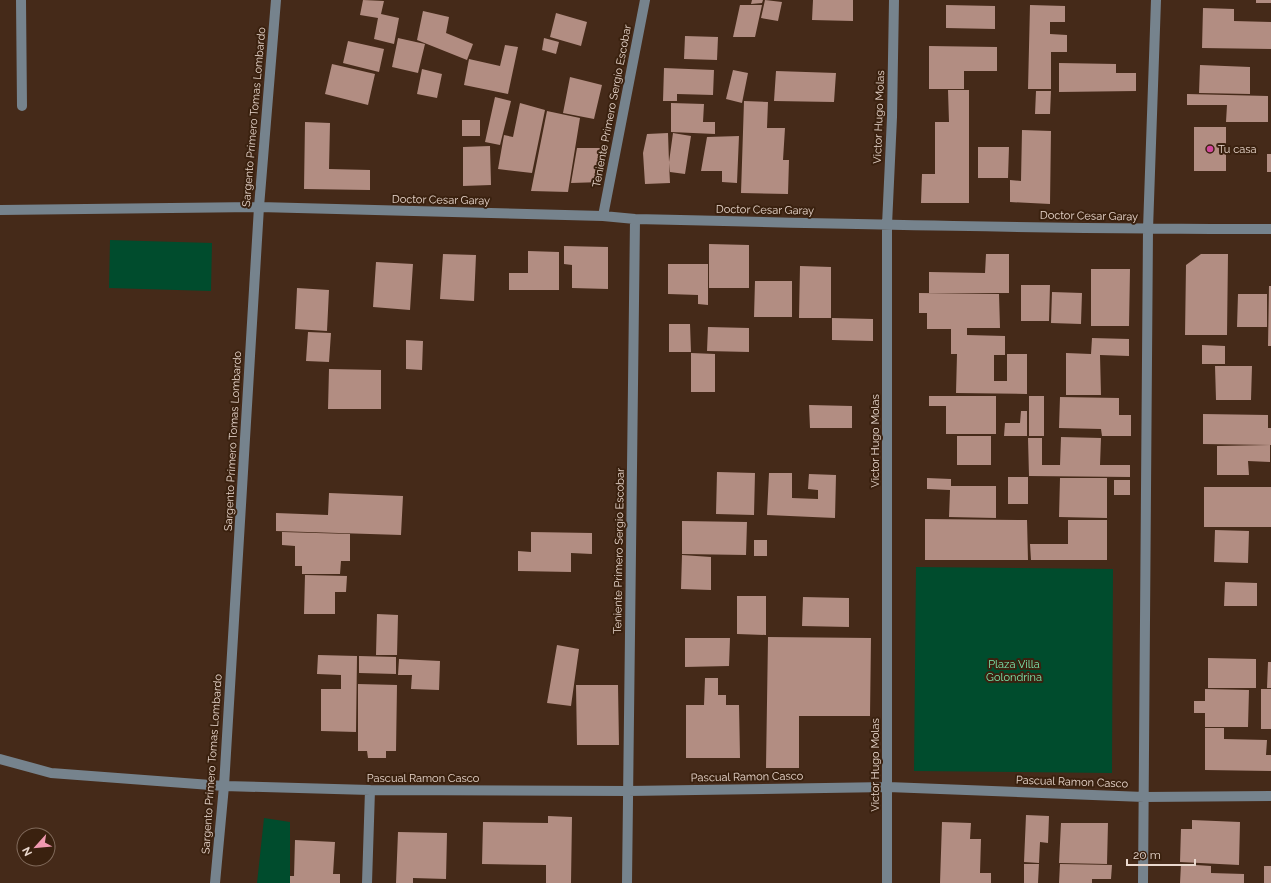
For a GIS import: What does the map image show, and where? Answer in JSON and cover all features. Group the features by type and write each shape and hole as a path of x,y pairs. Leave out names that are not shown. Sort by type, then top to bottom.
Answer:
{"street":[{"path":"21,0 22,106"},
{"name":"Sargento Primero Tomas Lombardo","path":"215,883 224,786 259,207 276,0"},
{"name":"Teniente Primero Sergio Escobar","path":"603,216 645,0"},
{"name":"Victor Hugo Molas","path":"887,883 887,225 892,117 894,0"},
{"path":"1144,883 1148,229 1156,0"},
{"name":"Doctor Cesar Garay","path":"0,210 259,207 603,216 635,219 887,225 1148,229 1271,229"},
{"name":"Teniente Primero Sergio Escobar","path":"627,883 635,219"},
{"name":"Pascual Ramon Casco","path":"0,759 51,774 224,786 370,790 628,791 888,787 1144,797 1271,796"},
{"path":"367,883 370,790"}],"green space":[{"path":"110,240 212,243 211,291 109,288"},
{"name":"Plaza Villa Golondrina","path":"916,567 1113,569 1112,773 914,771"},
{"path":"264,818 290,822 290,883 257,883"}],"building":[{"path":"363,0 384,1 381,14 399,18 394,44 374,39 378,18 360,15"},
{"path":"752,0 763,0 762,3 751,4"},
{"path":"765,0 782,2 778,21 761,18"},
{"path":"813,0 853,0 853,21 812,20"},
{"path":"1256,0 1271,0 1271,3 1256,3"},
{"path":"740,5 762,5 755,37 733,37"},
{"path":"946,5 995,6 995,29 946,28"},
{"path":"1030,5 1065,6 1065,22 1050,22 1050,34 1067,35 1067,52 1051,52 1051,89 1028,89"},
{"path":"1203,8 1234,9 1234,21 1271,22 1271,49 1202,48"},
{"path":"423,11 449,17 446,33 473,44 467,60 417,40"},
{"path":"556,13 587,22 581,46 550,37"},
{"path":"685,36 718,37 717,60 684,59"},
{"path":"398,38 425,44 418,73 392,67"},
{"path":"544,38 559,42 556,54 542,50"},
{"path":"348,41 384,49 379,72 343,63"},
{"path":"505,45 518,47 508,94 464,85 469,59 500,66"},
{"path":"929,46 997,47 997,71 964,71 964,89 929,89"},
{"path":"1059,63 1116,64 1116,73 1136,73 1136,91 1059,92"},
{"path":"332,64 375,74 368,105 325,94"},
{"path":"1200,65 1250,67 1250,94 1199,93"},
{"path":"664,68 714,70 713,95 677,94 677,101 663,101"},
{"path":"422,69 442,74 437,98 417,94"},
{"path":"733,70 748,73 742,103 726,99"},
{"path":"776,71 836,73 834,102 774,101"},
{"path":"570,77 602,85 594,119 563,113"},
{"path":"948,90 969,90 969,203 921,203 922,174 935,174 935,122 949,122"},
{"path":"1036,91 1051,91 1050,114 1035,114"},
{"path":"1187,94 1268,96 1268,122 1226,122 1227,105 1187,105"},
{"path":"495,97 511,101 500,145 485,142"},
{"path":"744,101 768,102 767,128 785,128 783,160 789,160 788,194 741,193"},
{"path":"520,103 545,110 532,173 498,169 504,135 513,137"},
{"path":"671,103 704,104 703,122 715,122 715,134 671,132"},
{"path":"547,111 580,118 568,192 531,191"},
{"path":"462,120 480,120 480,136 462,136"},
{"path":"305,122 330,123 329,169 370,170 370,190 304,189"},
{"name":"Tu casa","path":"1194,127 1226,127 1226,171 1194,171"},
{"path":"1022,130 1051,131 1050,204 1010,202 1010,180 1021,181"},
{"path":"668,133 669,162 673,133 691,136 685,174 670,172 669,163 670,183 645,184 643,153 647,134"},
{"path":"739,136 737,183 722,182 722,171 701,171 707,137"},
{"path":"490,146 491,185 463,186 463,147"},
{"path":"978,147 1009,147 1008,178 978,178"},
{"path":"577,148 607,148 602,182 571,183"},
{"path":"1267,154 1271,154 1271,172 1267,172"},
{"path":"709,244 749,245 749,288 709,288"},
{"path":"564,246 608,247 608,289 572,288 572,265 564,264"},
{"path":"528,251 559,252 559,290 509,290 509,273 528,273"},
{"path":"443,254 476,255 474,301 440,299"},
{"path":"986,254 1009,254 1009,293 929,293 929,272 985,273"},
{"path":"1201,254 1228,254 1227,335 1185,335 1186,265"},
{"path":"376,262 413,264 410,310 373,307"},
{"path":"668,264 708,264 708,305 698,304 698,295 668,294"},
{"path":"800,266 831,267 831,318 799,318"},
{"path":"1091,269 1130,269 1129,326 1091,326"},
{"path":"755,281 792,281 792,317 754,317"},
{"path":"1021,285 1050,285 1049,321 1021,321"},
{"path":"1269,286 1271,286 1271,346 1268,346"},
{"path":"297,288 329,290 327,331 295,329"},
{"path":"1052,292 1082,293 1081,324 1051,323"},
{"path":"919,293 999,294 1000,328 967,328 967,335 1005,336 1005,355 994,355 994,381 1007,381 1007,354 1027,354 1027,394 956,393 957,354 951,354 951,329 927,329 927,313 919,313"},
{"path":"1238,294 1267,294 1267,327 1237,327"},
{"path":"832,318 873,319 873,341 832,340"},
{"path":"669,324 690,324 691,352 669,352"},
{"path":"708,327 749,328 749,352 707,351"},
{"path":"308,332 331,333 329,362 306,361"},
{"path":"1092,338 1129,339 1129,356 1100,355 1101,395 1066,395 1066,353 1091,354"},
{"path":"406,340 423,341 422,370 406,369"},
{"path":"1202,345 1225,346 1225,364 1202,364"},
{"path":"691,353 715,354 715,392 691,392"},
{"path":"1215,366 1252,366 1251,400 1216,400"},
{"path":"329,369 381,370 381,409 328,409"},
{"path":"929,396 996,396 996,434 946,434 946,406 929,406"},
{"path":"1029,396 1044,396 1044,436 1029,436"},
{"path":"1060,397 1119,398 1119,415 1131,415 1131,436 1102,436 1101,429 1059,428"},
{"path":"809,405 852,406 852,428 810,428"},
{"path":"1021,411 1027,411 1027,436 1004,436 1005,423 1020,423"},
{"path":"1203,414 1268,415 1268,428 1271,428 1271,445 1203,444"},
{"path":"957,436 991,436 991,465 957,465"},
{"path":"1061,437 1101,438 1100,465 1130,465 1130,477 1029,476 1028,438 1042,438 1042,465 1060,465"},
{"path":"1270,445 1270,462 1248,461 1249,475 1217,475 1217,446"},
{"path":"717,472 755,473 754,515 716,514"},
{"path":"769,473 792,473 792,498 818,499 818,490 808,489 809,474 836,475 835,518 767,515"},
{"path":"1008,477 1028,477 1028,504 1008,504"},
{"path":"927,478 951,479 951,486 996,486 996,518 949,517 950,490 927,489"},
{"path":"1060,478 1107,478 1107,518 1059,517"},
{"path":"1114,480 1130,480 1130,495 1114,495"},
{"path":"1204,487 1271,487 1271,527 1204,527"},
{"path":"329,493 403,496 401,535 276,531 276,513 328,515"},
{"path":"925,519 1027,520 1028,560 925,560"},
{"path":"1068,520 1107,520 1107,560 1031,560 1030,544 1068,544"},
{"path":"682,521 747,522 746,555 682,554"},
{"path":"1215,530 1249,531 1248,563 1214,562"},
{"path":"282,532 350,534 350,561 341,561 340,574 302,574 302,566 295,566 295,546 282,545"},
{"path":"531,532 592,533 592,554 571,553 571,572 518,571 518,551 531,552"},
{"path":"754,540 767,540 767,556 754,556"},
{"path":"682,555 711,557 711,590 681,589"},
{"path":"305,575 347,576 346,592 335,592 335,614 304,614"},
{"path":"1225,582 1257,583 1257,606 1224,606"},
{"path":"737,596 766,596 766,635 737,634"},
{"path":"803,597 849,598 849,627 802,626"},
{"path":"377,614 398,615 397,655 376,655"},
{"path":"768,637 871,638 870,716 799,716 799,768 766,768"},
{"path":"685,638 730,638 729,666 685,667"},
{"path":"557,645 579,649 571,706 547,703"},
{"path":"318,655 357,656 356,732 321,731 321,689 341,689 341,675 317,674"},
{"path":"359,656 396,657 396,674 359,673"},
{"path":"1208,658 1256,659 1256,688 1208,688"},
{"path":"399,659 440,661 439,690 411,689 412,675 398,675"},
{"path":"1268,662 1271,662 1271,688 1267,688"},
{"path":"705,678 718,678 718,695 726,695 726,705 739,705 740,758 686,758 686,705 704,705"},
{"path":"358,684 397,685 396,751 386,751 386,758 368,758 367,751 358,751"},
{"path":"576,685 618,685 619,745 577,745"},
{"path":"1205,689 1249,690 1248,727 1205,727 1205,713 1194,713 1194,701 1205,701"},
{"path":"1261,689 1271,689 1271,729 1261,729"},
{"path":"1205,728 1224,728 1224,739 1267,740 1266,755 1271,755 1271,771 1205,770"},
{"path":"1026,815 1049,816 1048,843 1040,842 1039,863 1024,862"},
{"path":"548,816 572,817 571,883 546,883 546,865 482,864 483,822 548,823"},
{"path":"1192,820 1240,822 1239,865 1180,862 1181,829 1192,829"},
{"path":"942,822 971,823 970,839 981,839 980,873 991,873 991,883 940,883"},
{"path":"1061,823 1108,823 1107,864 1059,863"},
{"path":"398,832 447,833 446,879 413,878 413,883 396,883"},
{"path":"295,840 335,842 333,874 340,874 340,883 290,883 290,876 294,876"},
{"path":"1024,864 1039,864 1038,883 1024,883"},
{"path":"1060,864 1112,865 1111,879 1092,879 1092,883 1059,883"},
{"path":"1181,864 1211,866 1211,873 1244,874 1244,883 1180,883"},
{"path":"1264,866 1271,866 1271,883 1264,883"}],"place":[{"name":"Tu casa","path":"1210,149"}]}
